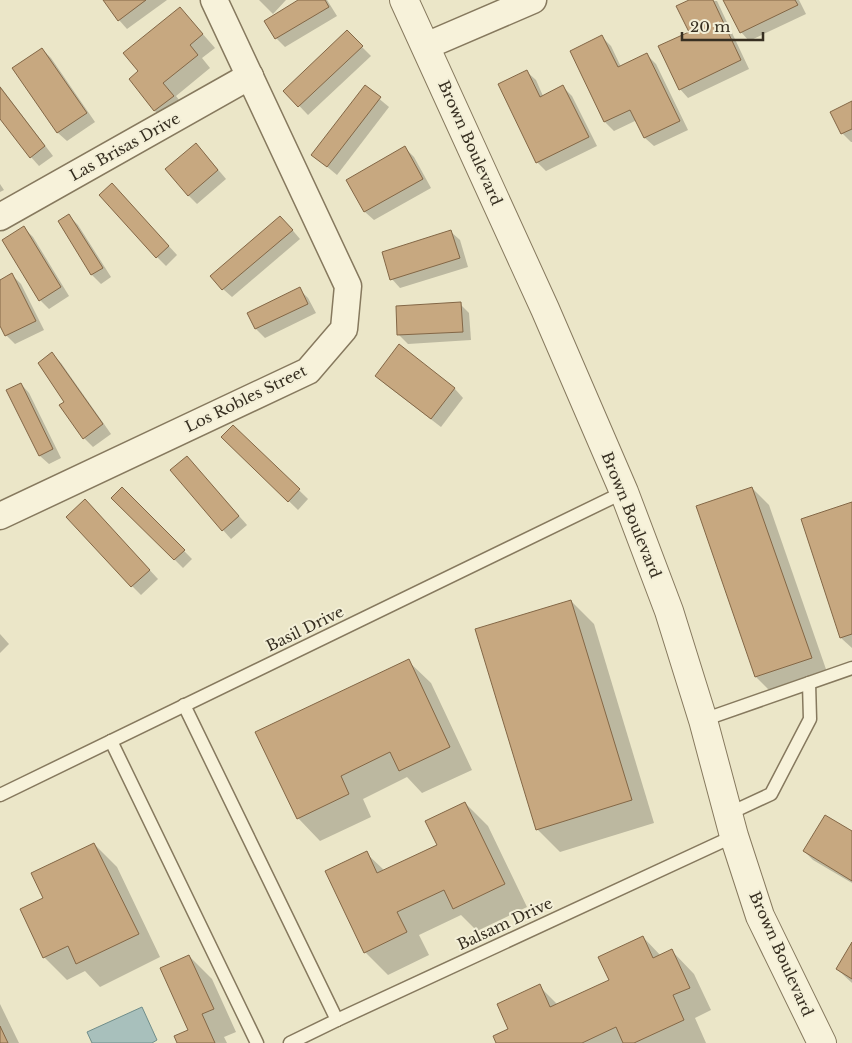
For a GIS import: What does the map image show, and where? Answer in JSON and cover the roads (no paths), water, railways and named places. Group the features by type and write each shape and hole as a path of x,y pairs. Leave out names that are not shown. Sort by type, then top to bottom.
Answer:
{"street":[{"name":"Los Robles Street","path":"0,516 308,372 344,329 348,286 214,0"},
{"name":"Brown Boulevard","path":"404,0 546,310 624,492 669,611 703,720 731,825 760,916 822,1043"},
{"path":"426,46 534,0"},
{"name":"Las Brisas Drive","path":"0,217 250,76"}],"lane":[{"name":"Basil Drive","path":"0,795 624,492"},
{"path":"703,720 852,668"},
{"name":"Balsam Drive","path":"290,1043 731,825 771,794 810,720 809,683"},
{"path":"184,705 337,1020"},
{"path":"111,741 257,1043"}],"water":[{"path":"142,1007 157,1040 152,1043 92,1043 87,1032"}]}
